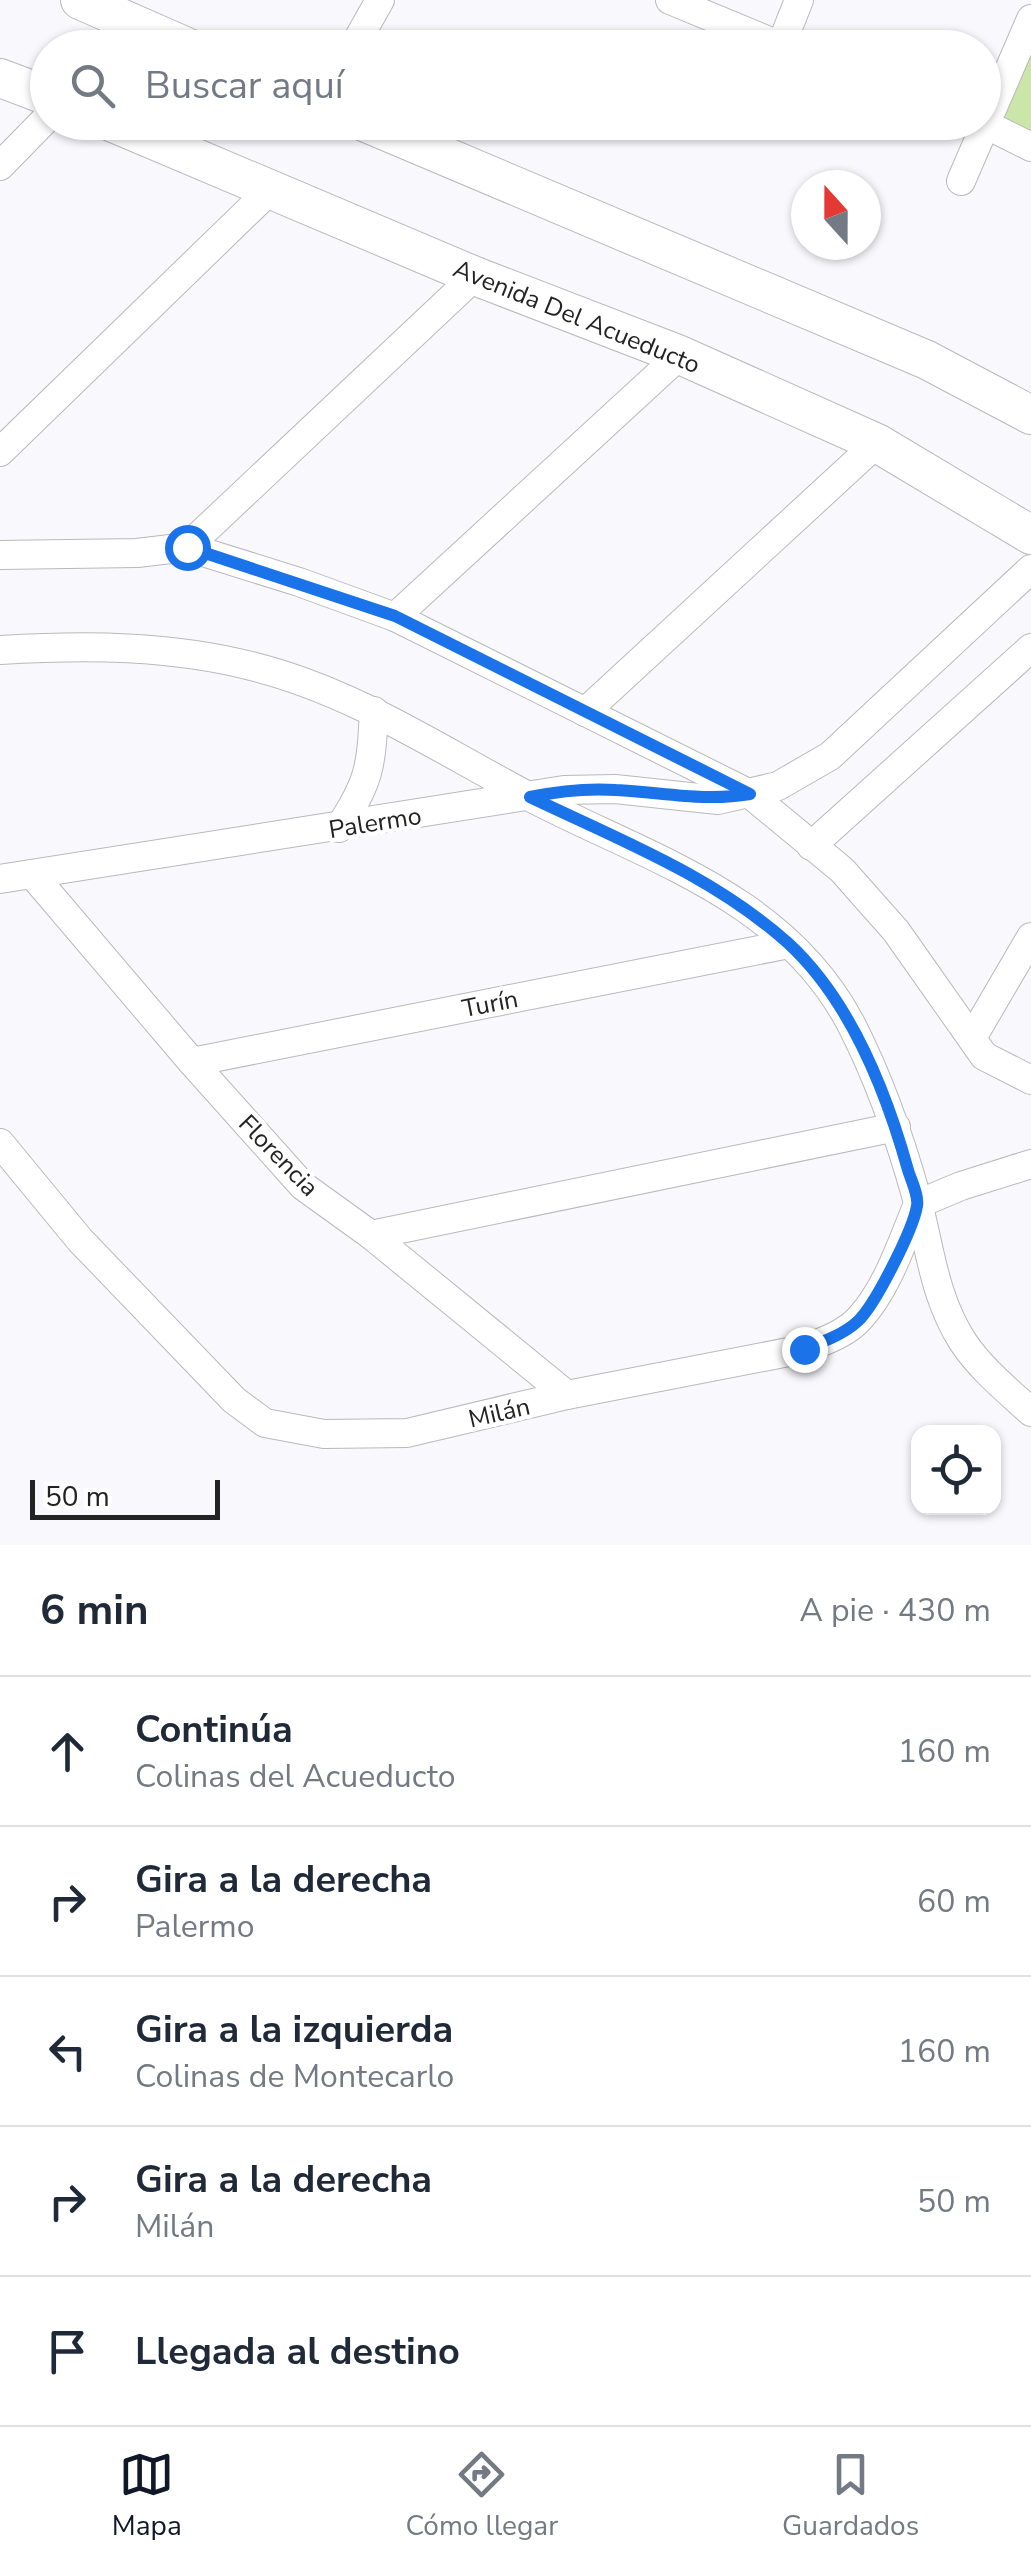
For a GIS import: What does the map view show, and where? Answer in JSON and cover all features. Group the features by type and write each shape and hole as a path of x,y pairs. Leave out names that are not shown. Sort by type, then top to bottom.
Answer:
{"street":[{"path":"80,0 148,30"},
{"path":"363,30 380,0"},
{"path":"670,0 741,30"},
{"path":"788,30 799,0"},
{"path":"1001,91 1031,19"},
{"path":"0,78 30,89"},
{"path":"1001,132 1031,147"},
{"path":"0,166 30,135"},
{"name":"Avenida Del Acueducto","path":"155,140 476,276 680,355 876,443 1031,534"},
{"path":"407,140 928,360 1031,415"},
{"path":"961,181 980,140"},
{"path":"0,452 271,188"},
{"path":"187,547 476,276"},
{"path":"395,616 680,355"},
{"path":"585,712 876,443"},
{"path":"0,555 137,553 187,547 395,616 750,794 842,870 896,932 984,1056 1031,1080"},
{"name":"Palermo","path":"0,880 564,790 718,800 778,786 830,756 1031,570"},
{"path":"0,650 86,645 183,652 258,667 374,711 530,797 698,876 752,914 818,973 849,1022 896,1127 942,1303 963,1342 988,1374 1031,1412"},
{"path":"811,846 1031,648"},
{"path":"338,828 362,791 370,768 374,711"},
{"name":"Florencia","path":"32,874 303,1186 372,1236 567,1395"},
{"path":"972,1038 1031,937"},
{"name":"Turín","path":"192,1062 788,944"},
{"path":"372,1236 896,1127"},
{"name":"Milán","path":"0,1143 80,1240 234,1400 265,1423 324,1434 407,1433 567,1395 804,1349 832,1338 858,1321 880,1288 918,1204"},
{"path":"918,1204 1031,1164"}],"green space":[{"path":"1031,36 1031,143 1001,127 1001,105"}],"route":[{"path":"187,547 395,616 750,794 718,800 614,790 564,790 530,797 698,876 752,914 818,973 849,1022 896,1127 918,1204 891,1268 858,1321 832,1338 804,1349"}]}
